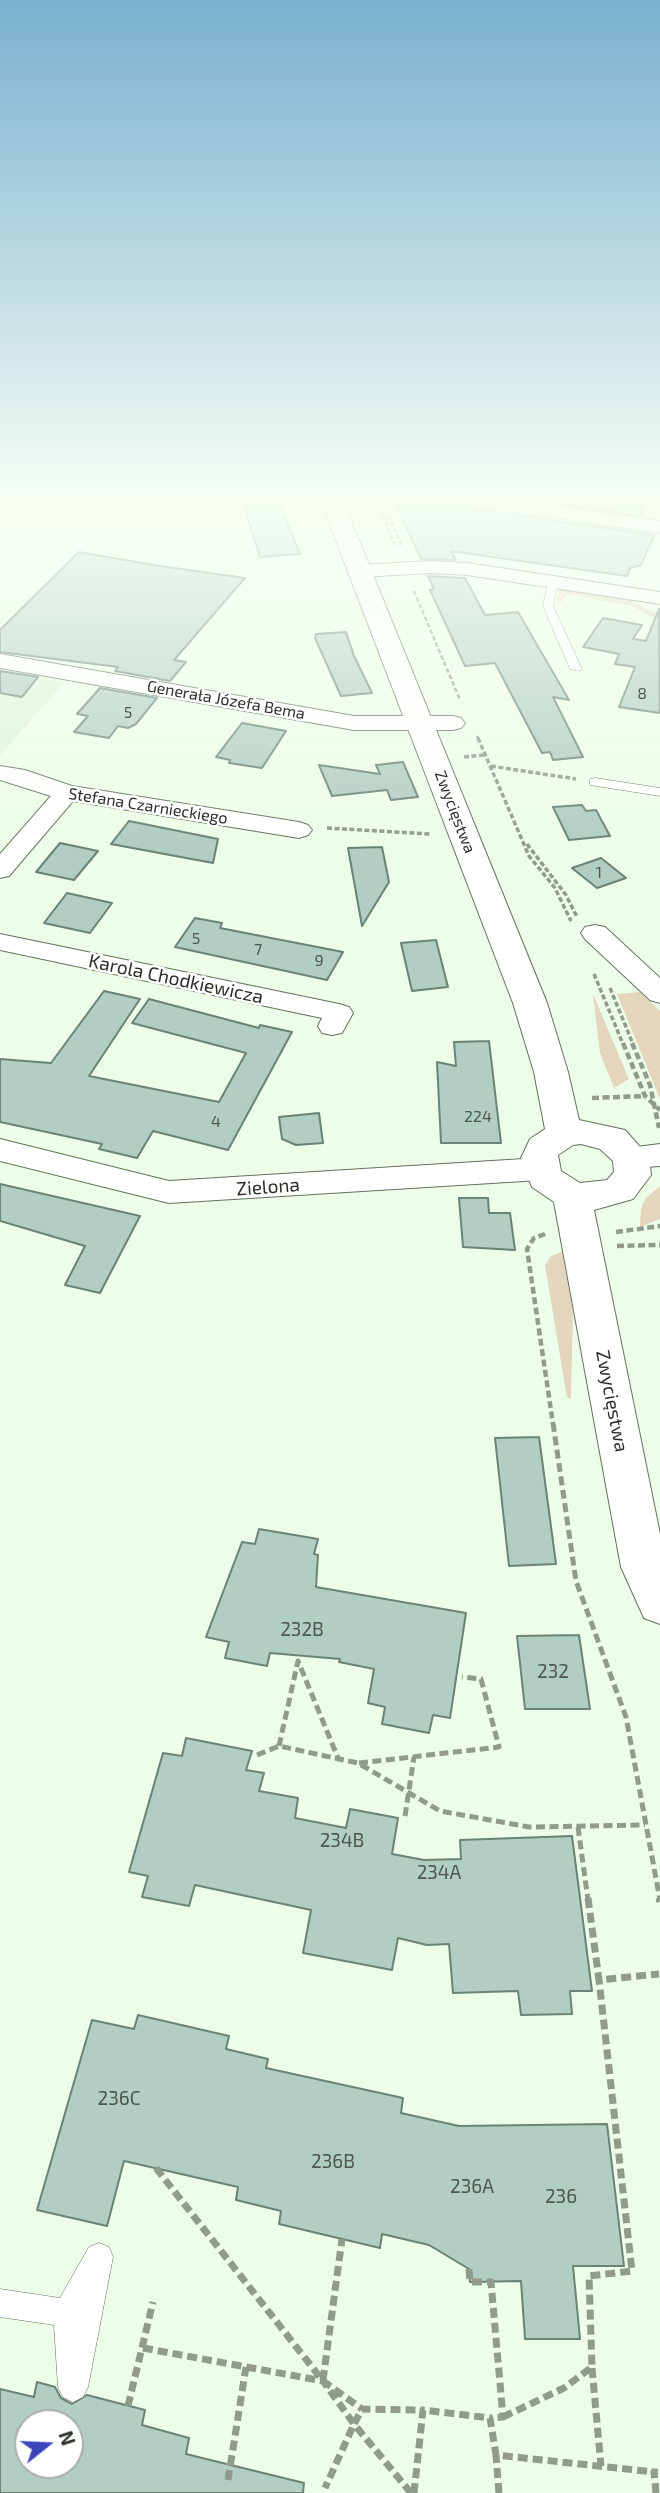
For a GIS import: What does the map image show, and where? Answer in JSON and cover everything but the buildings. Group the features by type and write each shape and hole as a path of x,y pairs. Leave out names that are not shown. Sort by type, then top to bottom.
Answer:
{"main road":[{"name":"Zwycięstwa","path":"376,612 530,1003 551,1072 564,1134"},
{"path":"564,1134 598,1134 645,1156 620,1190 594,1197 572,1196 554,1186 540,1169 539,1158 543,1148 564,1134"},
{"name":"Zwycięstwa","path":"572,1196 644,1567 660,1603"}],"street":[{"name":"Generała Józefa Bema","path":"0,661 354,723 420,725 466,719"},
{"name":"Stefana Czarnieckiego","path":"0,773 16,775 66,793 299,830"},
{"path":"0,870 66,793"},
{"path":"587,928 660,993"},
{"name":"Karola Chodkiewicza","path":"0,942 339,1013 332,1026"},
{"name":"Zielona","path":"0,1150 169,1192 540,1169"}],"lane":[{"path":"551,612 576,669"},
{"path":"595,782 660,792"},
{"path":"0,2303 67,2313"}],"path":[{"path":"426,612 466,719 492,766 525,842 566,895 587,928"},
{"path":"492,766 595,782"},
{"path":"299,830 313,827 407,835 432,834"},
{"path":"608,981 650,1085 660,1134"},
{"path":"660,1226 641,1231 538,1236 527,1248 576,1581 583,1608 621,1699 660,1902"},
{"path":"279,1746 298,1661 338,1759"},
{"path":"257,1755 279,1746 358,1763 499,1747 481,1679 462,1677"},
{"path":"405,1815 414,1757"},
{"path":"358,1763 440,1811 529,1827 645,1825"},
{"path":"578,1826 599,1980 632,2271 589,2276 592,2367 601,2466"},
{"path":"599,1980 659,1974"},
{"path":"156,2168 354,2424 413,2493"},
{"path":"323,2381 342,2239"},
{"path":"469,2269 470,2282 492,2282 503,2417"},
{"path":"128,2406 153,2302"},
{"path":"143,2348 323,2381 362,2409 423,2410 490,2418 503,2417 564,2388 592,2367"},
{"path":"228,2480 246,2367"},
{"path":"325,2488 362,2409"},
{"path":"413,2493 423,2410"},
{"path":"490,2418 499,2493"},
{"path":"496,2455 657,2472 656,2493"}],"shaded area":[{"path":"643,612 660,615 660,627 653,618"},
{"path":"0,671 65,682 0,755"},
{"path":"640,992 660,1011 660,1099 617,994"},
{"path":"593,994 629,1079 614,1088 600,1053"},
{"path":"660,1186 660,1219 640,1227 641,1209 645,1199"},
{"path":"562,1252 573,1311 571,1398 567,1398 545,1265 551,1256"}]}
